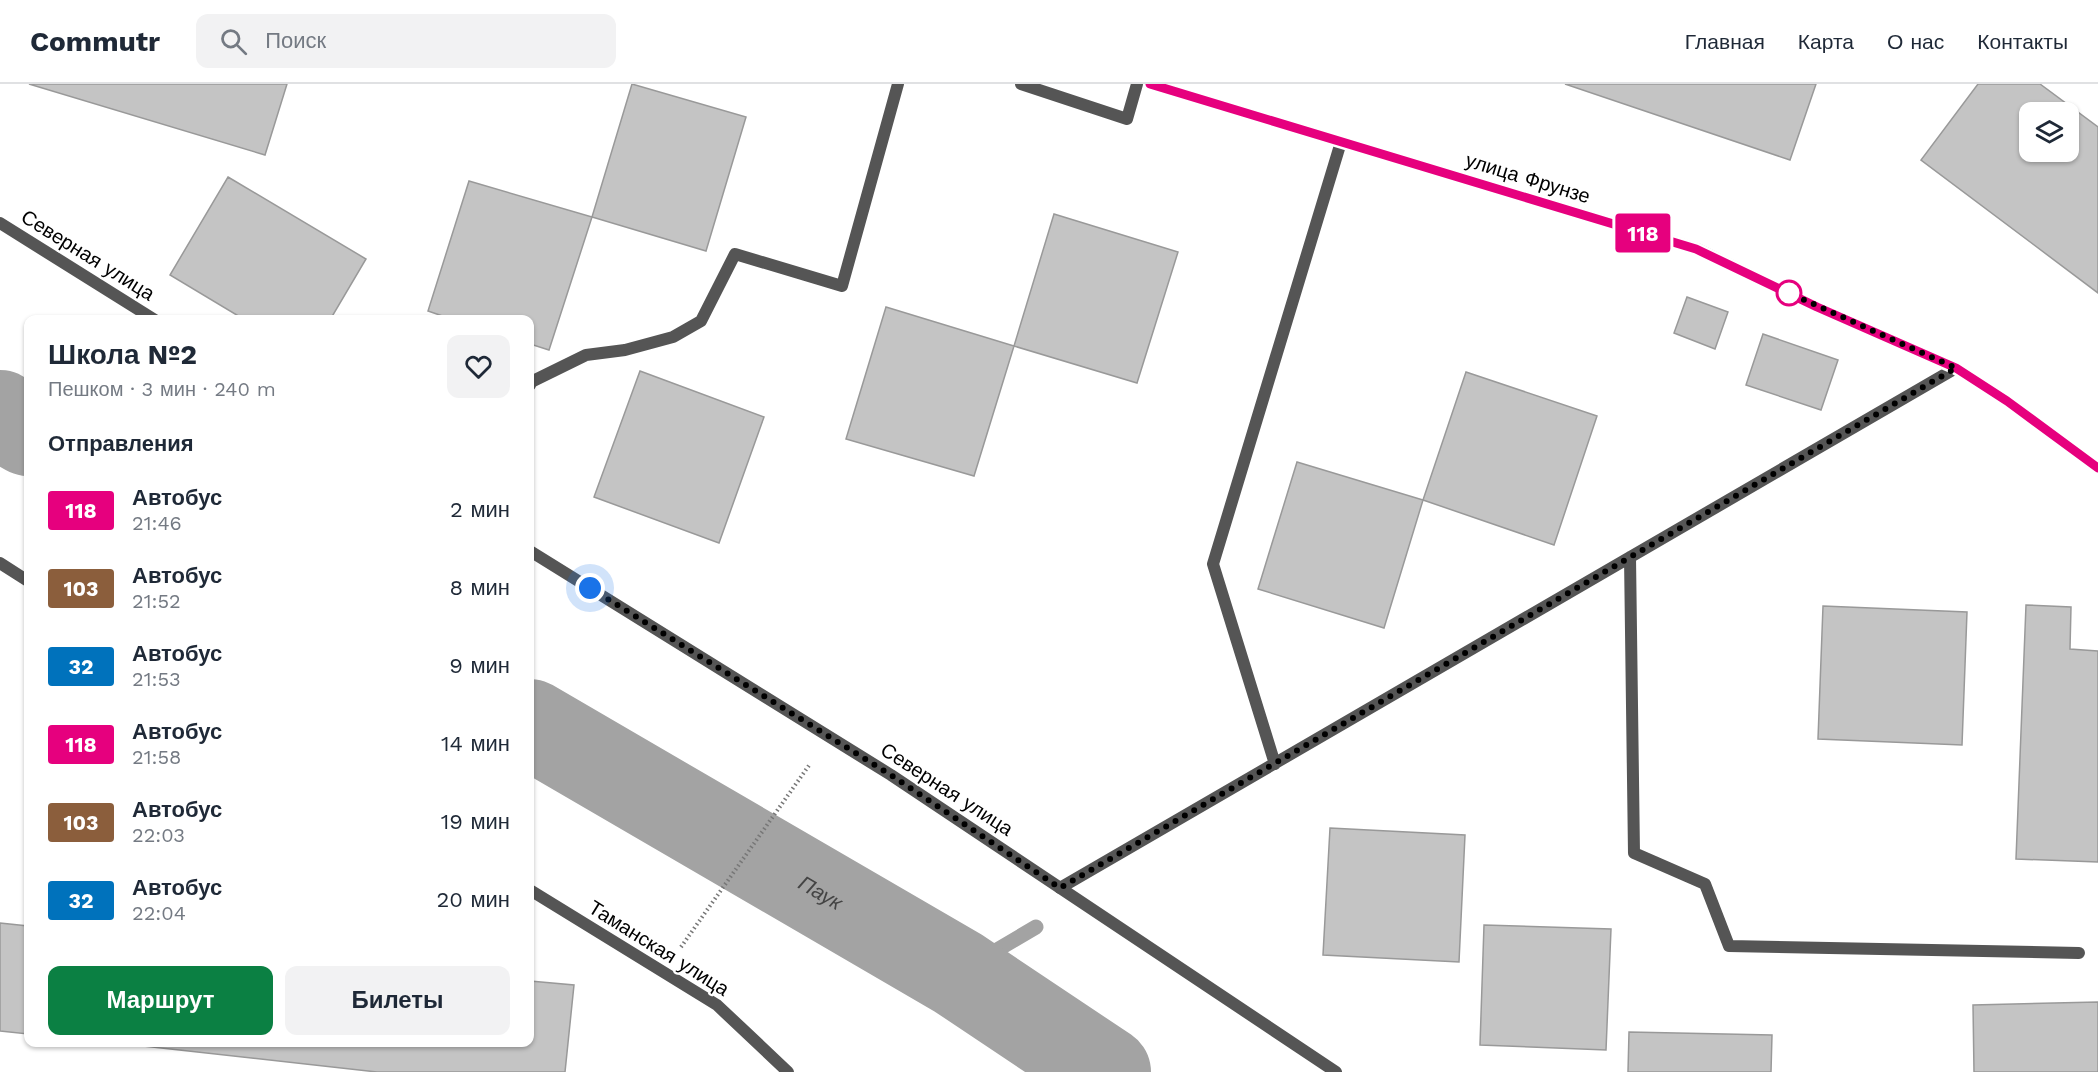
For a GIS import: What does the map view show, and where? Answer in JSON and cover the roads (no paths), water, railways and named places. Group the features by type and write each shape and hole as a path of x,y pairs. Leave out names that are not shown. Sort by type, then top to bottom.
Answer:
{"street":[{"path":"534,381 586,356 625,350 673,337 701,321 735,254 842,286 898,84"},
{"path":"1021,84 1127,119 1137,84"},
{"name":"улица Фрунзе","path":"1150,84 1696,249 1817,307 1956,368 2007,401 2098,468"},
{"path":"1275,764 1213,564 1341,142"},
{"name":"Северная улица","path":"0,224 147,315"},
{"path":"1060,888 1956,368"},
{"name":"Северная улица","path":"534,553 891,775 1336,1072"},
{"path":"1630,557 1634,853 1705,884 1729,946 2079,953"},
{"path":"0,563 24,578"},
{"name":"Таманская улица","path":"534,892 717,1005 788,1072"}],"waterway":[{"name":"Паук","path":"0,415 24,429"},
{"name":"Паук","path":"534,726 958,973 1106,1072"},
{"path":"958,973 1036,927"}]}
